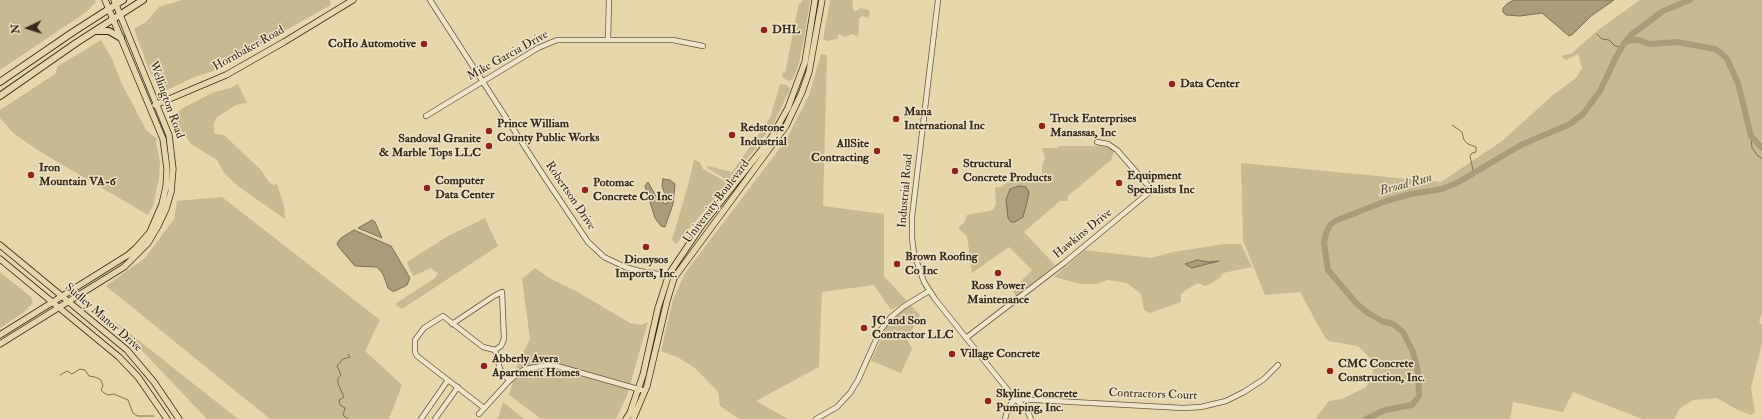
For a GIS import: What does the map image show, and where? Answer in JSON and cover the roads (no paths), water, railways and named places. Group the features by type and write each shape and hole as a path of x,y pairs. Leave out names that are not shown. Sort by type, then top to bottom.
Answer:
{"highway":[{"path":"0,82 109,9 115,2 124,0"},
{"path":"0,96 94,31 143,0"},
{"path":"94,31 109,31 121,38"}],"main road":[{"name":"Wellington Road","path":"0,335 128,255 143,241 155,222 164,197 167,168 163,139 151,107 105,0"},
{"name":"Hornbaker Road","path":"151,107 226,76 353,0"},
{"name":"University Boulevard","path":"626,419 630,413 639,389 658,308 669,274 698,230 771,138 785,113 805,62 815,0"},
{"name":"University Boulevard","path":"633,419 645,391 674,278 786,126 802,92 809,72 822,0"},
{"name":"Wellington Road","path":"0,344 114,274 148,243 163,217 171,192 173,160 169,135 115,2"},
{"name":"Sudley Manor Drive","path":"0,245 104,330 135,358 162,392 179,419"},
{"name":"Sudley Manor Drive","path":"0,259 124,362 138,377 167,419"}],"street":[{"name":"Robertson Drive","path":"430,0 588,242 597,252 613,263 639,271 669,274"},
{"path":"608,40 609,0"},
{"name":"Industrial Road","path":"938,0 912,227 913,246 917,265 929,291 1015,399 1026,408 1031,419"},
{"name":"Mike Garcia Drive","path":"426,116 483,80 549,43 567,40 673,40 702,46"},
{"name":"Hawkins Drive","path":"966,338 1069,259 1152,190 1112,145 1097,142"},
{"path":"669,274 674,278"},
{"path":"816,419 837,407 850,393 858,380 880,331 890,318 903,307 929,291"},
{"path":"452,324 502,292 504,340 501,346 495,350 483,348 452,324 443,316 421,331 414,344 417,356 484,408"},
{"path":"495,350 500,369 509,381"},
{"path":"479,414 509,381 525,369 546,365 556,366 645,391"},
{"name":"Contractors Court","path":"1015,399 1183,408 1201,407 1226,401 1244,392 1264,379 1278,365"},
{"path":"421,419 448,380"},
{"path":"435,419 458,387"},
{"path":"1005,419 1008,408 1015,399"}],"waterway":[{"name":"Broad Run","path":"1366,419 1385,410 1412,405 1419,396 1418,372 1413,352 1403,332 1393,324 1382,321 1368,313 1357,304 1328,270 1324,243 1326,233 1330,225 1335,221 1386,201 1411,194 1442,189 1457,183 1521,145 1570,124 1583,114 1600,91 1616,57 1631,35 1663,11 1690,0"},
{"path":"1597,34 1602,39 1609,40 1614,45 1621,48"},
{"path":"1626,42 1631,40 1638,40 1650,44 1677,42 1715,49 1721,53 1727,59 1738,83 1751,136 1762,148"},
{"path":"1452,125 1462,132 1464,140 1468,144 1476,147 1476,152 1472,153 1470,156 1474,175"},
{"path":"1751,136 1752,148 1758,156 1762,158"},
{"path":"348,354 350,357 343,359 337,366 341,375 338,378 338,384 344,397 339,400 340,405 345,408 343,415 348,419"},
{"path":"60,375 67,371 72,374 80,369 85,370 89,376 101,380 103,386 101,390 104,393 108,395 114,394 128,400 133,413 137,416 154,416"}],"place":[{"name":"DHL","path":"764,30"},
{"name":"CoHo Automotive","path":"424,44"},
{"name":"Data Center","path":"1172,84"},
{"name":"Mana International Inc","path":"896,119"},
{"name":"Truck Enterprises Manassas, Inc","path":"1042,126"},
{"name":"Prince William County Public Works","path":"489,131"},
{"name":"Redstone Industrial","path":"732,135"},
{"name":"Sandoval Granite & Marble Tops LLC","path":"489,146"},
{"name":"AllSite Contracting","path":"877,151"},
{"name":"Structural Concrete Products","path":"955,171"},
{"name":"Iron Mountain VA-6","path":"31,175"},
{"name":"Equipment Specialists Inc","path":"1119,183"},
{"name":"Computer Data Center","path":"427,188"},
{"name":"Potomac Concrete Co Inc","path":"585,190"},
{"name":"Dionysos Imports, Inc.","path":"646,247"},
{"name":"Brown Roofing Co Inc","path":"897,264"},
{"name":"Ross Power Maintenance","path":"998,273"},
{"name":"JC and Son Contractor LLC","path":"864,328"},
{"name":"Village Concrete","path":"952,354"},
{"name":"Abberly Avera Apartment Homes","path":"484,366"},
{"name":"CMC Concrete Construction, Inc.","path":"1330,371"},
{"name":"Skyline Concrete Pumping, Inc.","path":"988,401"}]}
